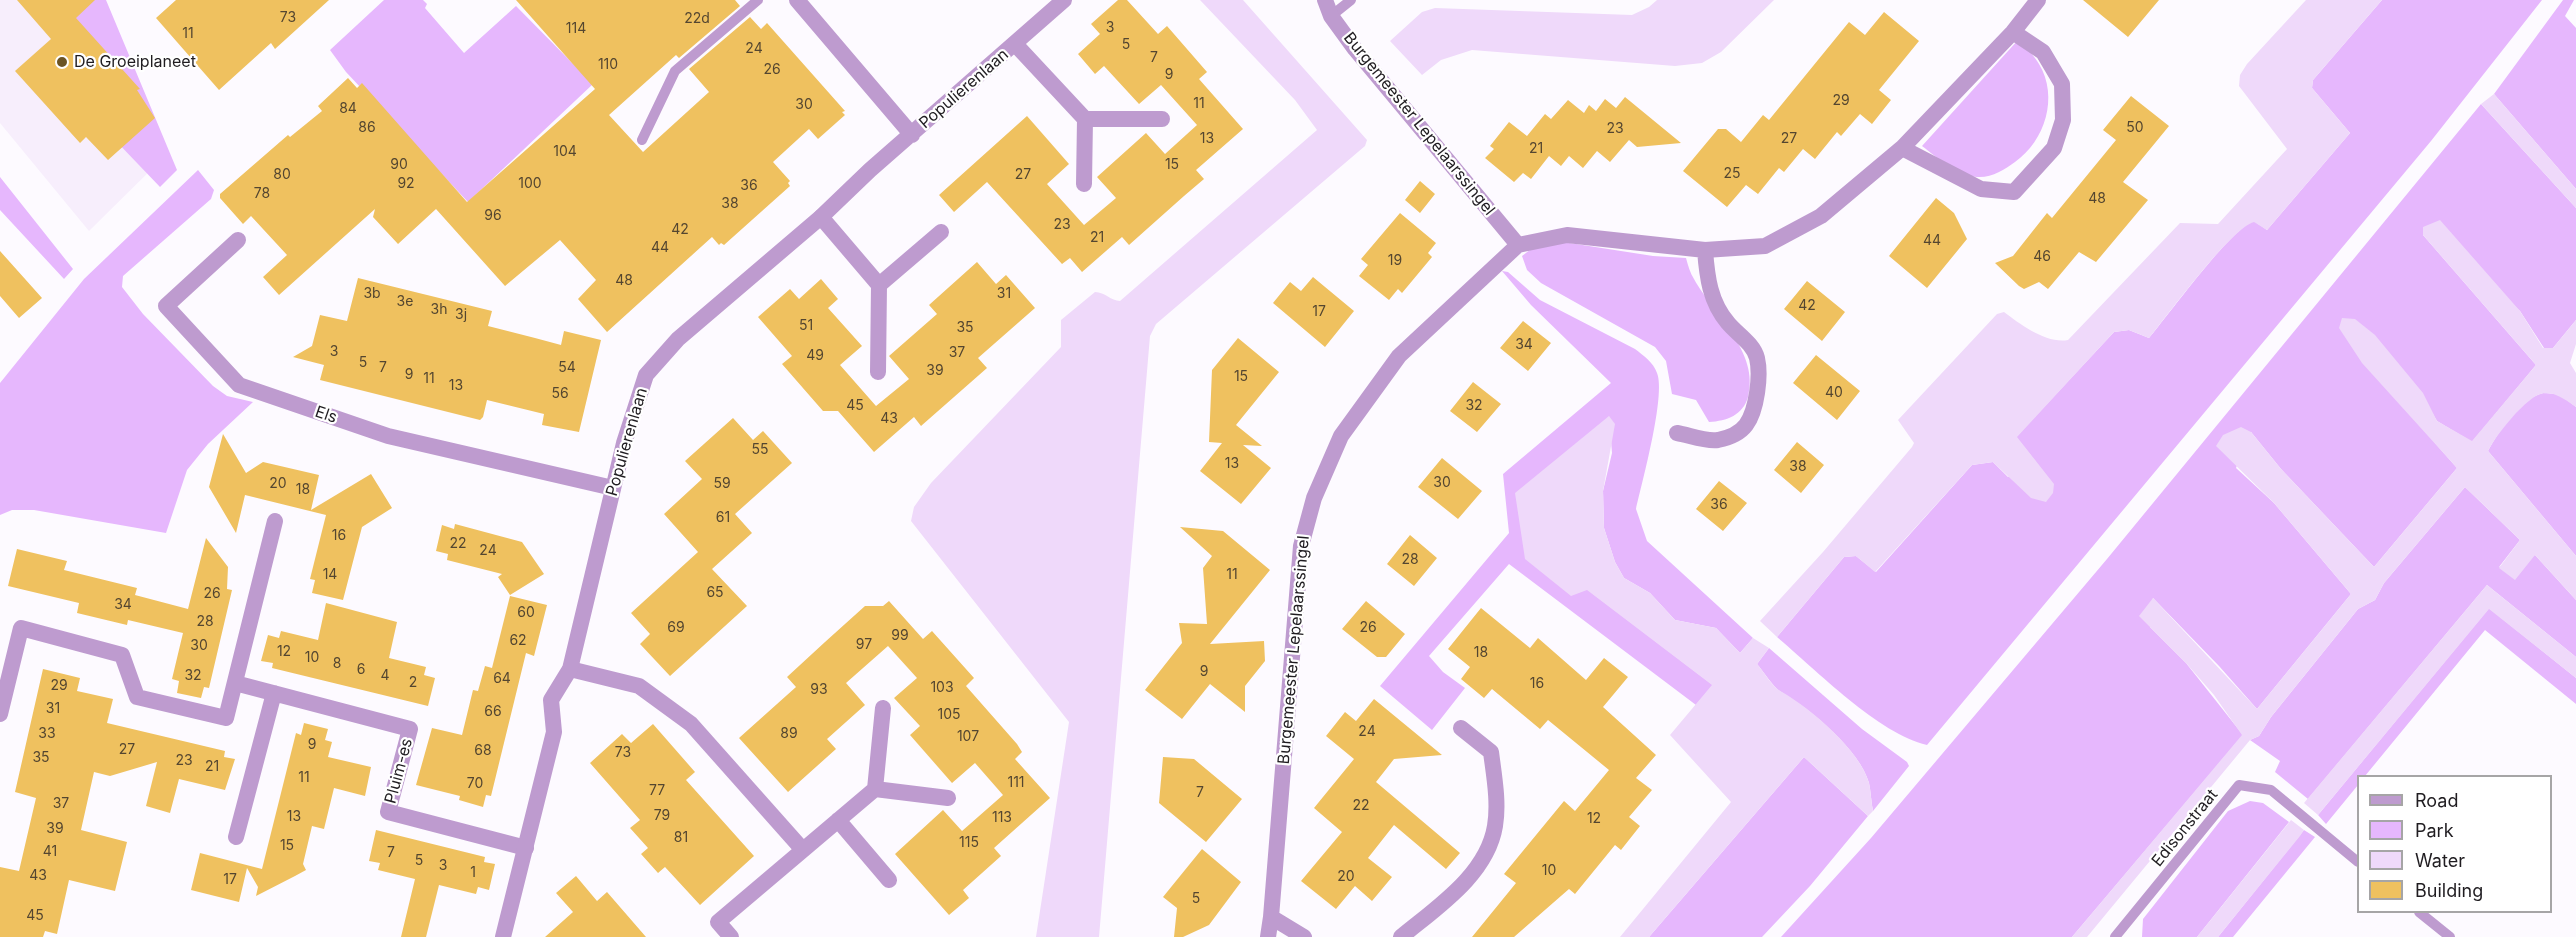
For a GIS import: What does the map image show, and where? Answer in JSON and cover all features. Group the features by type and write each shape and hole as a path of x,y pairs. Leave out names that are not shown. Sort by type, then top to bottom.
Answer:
{"street":[{"name":"Populierenlaan","path":"797,0 912,135"},
{"name":"Populierenlaan","path":"503,937 554,732 551,700 570,669 624,442 646,375 678,339 821,218 1064,0"},
{"name":"Burgemeester Lepelaarssingel","path":"1268,937 1301,546 1314,498 1341,436 1399,356 1518,245 1355,49 1331,16 1325,0"},
{"path":"1518,245 1568,235 1705,250 1764,246 1821,216 1902,148 2013,32 2038,0"},
{"path":"1902,148 1981,189 2014,192 2054,148 2063,120 2062,84 2043,52 2013,32"},
{"name":"Populierenlaan","path":"1016,45 1084,119"},
{"path":"1084,184 1084,119 1162,119"},
{"path":"821,218 879,285 878,372"},
{"path":"879,285 941,232"},
{"name":"Els","path":"238,240 166,306 239,385 388,436 613,488"},
{"path":"1677,433 1716,440 1734,434 1746,424 1755,402 1757,357 1749,344 1727,323 1713,299 1707,277 1705,250"},
{"path":"0,714 21,628 122,655 137,697 226,718 275,521"},
{"path":"570,669 639,686 691,724 803,850"},
{"name":"Pluim-es","path":"235,682 410,729 388,812 526,849"},
{"path":"236,837 274,693"},
{"path":"731,937 718,922 875,789 883,708"},
{"path":"1401,937 1448,898 1475,869 1489,847 1495,827 1497,808 1491,752 1461,728"},
{"path":"875,789 948,798"},
{"path":"838,820 890,880"},
{"path":"1271,917 1304,937"}],"lane":[{"path":"642,140 675,71 758,0"},
{"path":"1331,16 1351,0"},
{"name":"Edisonstraat","path":"2116,937 2239,785 2271,790 2357,861"},
{"path":"2420,913 2450,937"}],"shaded area":[{"name":"De Groeiplaneet","path":"0,0 96,0 165,156 89,231 0,123"}],"green space":[{"path":"24,0 106,0 177,170 160,187 115,140 128,130"},
{"path":"384,0 423,0 427,4 425,8 464,53 516,6 593,84 468,202 346,72 330,50"},
{"path":"2382,0 2542,0 2431,141 1927,745 1908,739 1869,715 1777,637 1844,557 1856,556 1876,572 1972,465 1993,462 2008,477 2036,462 2016,437 2114,332 2129,330 2149,338 2216,255 2244,227 2254,221 2267,230 2350,133 2312,88 2313,80"},
{"path":"2563,0 2574,0 2565,16 2576,28 2576,189 2494,94"},
{"path":"2018,40 2035,57 2045,77 2048,90 2046,118 2034,142 2015,162 1993,175 1969,176 1948,166 1922,146"},
{"path":"2481,104 2576,208 2576,320 2553,348 2544,348 2520,311 2423,227 2423,235 2536,365 2472,442 2437,421 2431,411 2435,443 2457,468 2374,567 2281,469 2251,432 2236,468 2274,503 2351,594 2257,709 2153,598 2150,627 2186,663 2243,735 2072,937 1781,937 1871,838 2107,559"},
{"path":"198,170 214,190 211,199 123,276 122,287 143,314 213,386 227,396 253,402 208,444 187,470 166,533 34,510 12,510 0,515 0,383 84,279"},
{"path":"0,177 73,269 64,279 0,210"},
{"path":"1544,239 1653,256 1686,258 1693,277 1733,335 1747,365 1750,380 1748,397 1738,413 1722,420 1709,422 1696,400 1672,394 1666,361 1655,347 1541,283 1527,270 1522,256"},
{"path":"1502,271 1508,272 1540,300 1635,349 1648,360 1657,373 1659,384 1656,419 1636,509 1647,541 1753,638 1740,653 1716,628 1675,620 1650,593 1624,578 1615,562 1604,528 1603,491 1612,453 1609,416 1587,589 1713,685 1696,705 1509,564 1429,656 1443,672 1465,688 1432,730 1380,686 1509,533 1503,474 1611,383 1531,305"},
{"path":"2543,393 2559,394 2576,407 2576,556 2488,451 2504,425 2518,409 2534,396"},
{"path":"2465,487 2520,540 2499,567 2535,555 2576,600 2576,657 2487,585 2308,799 2275,772 2280,761 2250,740 2259,736 2271,717 2358,609 2375,600 2384,583"},
{"path":"2489,608 2576,678 2576,704 2485,630 2366,775 2357,775 2357,786 2326,824 2318,815"},
{"path":"1769,648 1862,729 1907,762 1909,766 1873,811 1869,783 1856,757 1819,720 1771,683 1757,664"},
{"path":"1804,757 1868,816 1810,886 1762,937 1649,937"},
{"path":"2250,801 2263,803 2289,822 2197,937 2142,937 2143,919 2228,811"},
{"path":"2304,830 2315,837 2233,937 2218,937"}],"water":[{"path":"1200,0 1243,0 1367,140 1365,146 1156,324 1150,336 1099,937 1036,937 1069,722 911,521 914,507 931,483 1061,347 1061,320 1095,292 1120,301 1317,130 1295,100"},
{"path":"1657,0 1774,0 1721,52 1702,63 1675,66 1472,50 1441,60 1422,75 1390,41 1422,12 1435,8 1632,15 1649,7"},
{"path":"2306,0 2382,0 2313,80 2312,88 2350,133 2267,230 2254,222 2231,239 2149,338 2129,330 2114,332 2017,437 2054,484 2053,493 2046,502 2031,498 1993,462 1972,465 1875,572 1856,556 1844,557 1777,637 1760,621 1823,552 1912,447 1914,443 1898,420 1997,314 2004,312 2026,328 2043,336 2068,340 2180,223 2218,224 2287,149 2239,86 2240,75 2247,64"},
{"path":"2494,94 2576,189 2576,208 2481,104"},
{"path":"2440,220 2520,311 2543,348 2553,348 2576,320 2576,344 2570,363 2576,373 2576,407 2551,393 2538,395 2516,413 2488,451 2576,556 2576,600 2535,555 2515,580 2499,568 2520,540 2465,487 2384,583 2375,600 2358,609 2271,717 2259,736 2250,740 2087,937 2072,937 2242,735 2214,695 2139,616 2153,598 2257,709 2351,594 2274,503 2216,446 2223,435 2241,427 2251,432 2281,469 2374,567 2457,468 2362,363 2339,328 2342,318 2355,319 2375,335 2423,393 2437,421 2472,441 2536,365 2423,235 2423,227"},
{"path":"1609,416 1615,424 1603,491 1604,528 1615,562 1624,578 1650,593 1675,620 1716,628 1740,653 1753,638 1769,648 1757,664 1778,690 1806,708 1833,731 1856,757 1869,783 1873,811 1868,816 1804,757 1649,937 1620,937 1731,802 1670,735 1712,685 1587,590 1571,596 1525,559 1515,493"},
{"path":"2487,585 2576,657 2576,678 2489,609 2318,815 2304,803"},
{"path":"2291,820 2304,830 2300,836 2218,937 2197,937"}],"building":[{"path":"17,0 95,0 76,18 140,89 137,90 155,118 108,160 86,137 80,143 15,71 51,39"},
{"path":"176,0 329,0 275,49 271,43 219,90 156,18"},
{"path":"516,0 735,0 740,6 679,58 676,55 609,115 643,152 709,92 689,69 750,17 761,29 767,23 845,111 842,112 845,115 818,139 809,129 773,162 790,181 788,183 790,186 724,245 721,243 719,245 712,237 607,332 578,299 596,280 560,240 505,286 436,209 398,244 373,217 375,209 279,295 263,277 287,255 251,216 243,224 220,198 220,194 288,135 290,137 322,111 318,106 348,78 357,88 362,83 467,202 595,89"},
{"path":"1118,0 1127,0 1158,34 1167,26 1207,72 1199,79 1243,129 1196,170 1204,179 1129,245 1122,237 1082,272 1070,258 1062,264 987,182 954,212 939,195 1027,116 1069,164 1047,184 1084,225 1116,198 1097,177 1146,133 1165,154 1197,125 1161,85 1139,104 1104,66 1095,74 1078,54 1100,34 1091,24"},
{"path":"2083,0 2159,0 2128,37"},
{"path":"1884,12 1919,41 1879,90 1891,100 1872,124 1860,114 1841,136 1837,132 1815,159 1803,149 1784,172 1779,168 1758,194 1746,185 1727,207 1683,171 1718,129 1726,129 1741,142 1763,115 1769,120 1849,22 1865,35"},
{"path":"2131,96 2169,126 2123,182 2148,200 2096,262 2079,252 2048,289 2039,282 2024,289 1995,263 2013,256 2047,213 2052,218 2116,140 2103,130"},
{"path":"1625,97 1681,143 1637,147 1629,140 1610,162 1597,151 1583,168 1569,156 1561,166 1549,156 1531,179 1523,173 1514,182 1485,158 1494,149 1490,146 1509,122 1527,136 1545,114 1551,119 1568,100 1584,113 1589,105 1596,111 1605,99 1616,108"},
{"path":"1420,181 1435,194 1420,213 1405,200"},
{"path":"1936,198 1954,213 1967,239 1927,288 1889,256"},
{"path":"1400,213 1436,243 1428,253 1432,257 1402,293 1398,289 1389,300 1359,276 1368,265 1361,259"},
{"path":"0,251 42,298 19,318 0,296"},
{"path":"977,262 996,284 1006,275 1035,308 978,358 987,368 921,426 914,417 874,452 838,411 823,411 782,364 792,356 758,317 790,289 799,299 821,279 838,299 828,308 862,346 840,365 876,406 909,379 889,356 937,314 929,305"},
{"path":"1313,277 1354,311 1325,347 1273,303 1290,282 1301,291"},
{"path":"358,278 492,311 488,326 561,345 564,331 601,340 579,432 542,425 544,414 487,400 483,417 480,420 320,380 324,365 293,357 312,346 320,315 347,321"},
{"path":"1807,281 1845,312 1822,341 1784,309"},
{"path":"1523,321 1551,343 1528,371 1500,348"},
{"path":"1238,338 1279,372 1236,425 1262,446 1243,445 1271,468 1241,504 1200,471 1222,443 1209,442 1212,370"},
{"path":"1816,355 1860,391 1837,420 1793,383"},
{"path":"1473,382 1501,404 1477,432 1450,411"},
{"path":"733,418 753,440 763,431 792,463 735,514 752,533 712,569 747,606 670,676 640,644 650,634 631,613 698,552 664,514 702,479 685,461"},
{"path":"223,434 246,473 263,462 319,475 311,510 371,474 392,508 362,527 343,600 312,593 315,580 310,579 326,515 245,495 236,533 209,487"},
{"path":"1797,442 1824,465 1801,493 1774,470"},
{"path":"1442,458 1482,491 1458,519 1418,487"},
{"path":"1719,481 1747,503 1723,531 1696,509"},
{"path":"455,524 522,542 544,574 510,595 498,577 502,574 447,560 448,554 436,551 442,525 454,529"},
{"path":"1180,527 1223,531 1270,570 1210,644 1264,641 1265,661 1245,686 1245,712 1210,684 1182,719 1145,690 1182,643 1179,623 1207,624 1203,568 1212,556"},
{"path":"1410,535 1437,558 1414,586 1387,564"},
{"path":"206,538 228,567 227,589 232,590 209,688 204,687 201,698 177,693 179,681 172,679 183,633 128,620 127,625 77,613 79,603 8,586 17,549 67,561 64,570 137,588 135,595 188,609"},
{"path":"510,596 547,605 534,656 526,653 491,796 486,795 483,807 459,800 460,796 416,785 432,728 462,735 473,690 478,691 485,666 492,668"},
{"path":"889,601 923,639 932,631 974,678 966,686 1017,744 1022,752 1015,759 1050,798 994,848 1001,856 963,890 969,898 949,915 895,854 943,810 962,831 1003,795 975,763 952,783 910,735 920,726 894,698 917,678 888,646 846,683 865,705 827,739 836,749 788,792 739,738 796,687 787,677 825,642 865,606 883,606"},
{"path":"1366,601 1405,634 1386,657 1377,657 1342,629"},
{"path":"326,603 397,622 389,658 426,667 424,675 435,678 428,706 272,668 273,663 261,661 268,635 279,638 281,631 318,640"},
{"path":"1481,608 1530,648 1538,638 1586,680 1604,658 1628,677 1603,707 1656,755 1636,778 1652,790 1629,817 1640,826 1621,850 1615,845 1575,894 1569,889 1514,937 1472,937 1516,883 1504,874 1564,801 1575,811 1609,770 1548,720 1540,729 1492,689 1484,698 1461,679 1470,667 1448,649"},
{"path":"43,669 80,678 77,691 113,699 107,723 225,751 224,757 235,759 225,790 179,779 170,813 146,806 157,762 110,776 94,772 81,830 127,842 115,891 69,880 57,934 45,931 43,937 0,937 0,867 19,871 36,798 15,792"},
{"path":"1374,699 1442,755 1394,759 1376,782 1460,853 1446,869 1394,825 1368,858 1392,877 1372,901 1355,886 1336,909 1301,881 1342,832 1314,808 1354,759 1326,736 1345,712 1356,721"},
{"path":"304,723 328,729 325,740 332,742 328,757 371,767 365,796 334,788 324,829 312,826 303,864 306,870 295,876 256,896 258,887 247,868 239,902 191,890 200,853 262,869 296,733 301,735"},
{"path":"653,724 695,772 686,780 754,856 700,905 665,867 658,873 641,854 648,848 630,828 640,820 590,763 622,734 631,743"},
{"path":"1163,757 1194,759 1242,799 1206,842 1159,803"},
{"path":"376,830 485,857 484,862 495,864 489,890 478,887 476,894 439,885 426,937 401,937 415,879 378,870 380,863 369,861"},
{"path":"1202,849 1241,882 1209,925 1183,937 1174,937 1177,908 1163,897"},
{"path":"576,876 597,901 607,892 646,937 545,937 573,912 556,893"}],"place":[{"name":"De Groeiplaneet","path":"62,62"}]}
